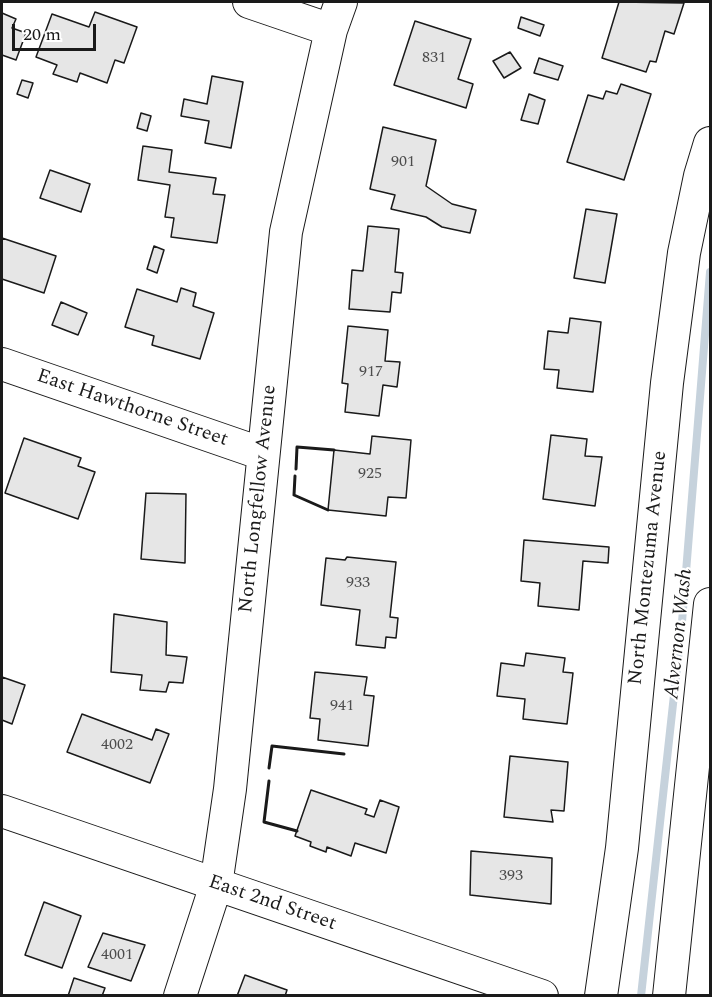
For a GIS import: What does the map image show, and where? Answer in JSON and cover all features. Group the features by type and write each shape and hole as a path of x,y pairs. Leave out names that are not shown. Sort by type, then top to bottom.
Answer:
{"street":[{"path":"249,2 336,16"},
{"name":"North Longfellow Avenue","path":"180,996 216,885 230,789 286,232 336,16"},
{"name":"North Montezuma Avenue","path":"601,996 622,848 668,371 684,253 700,176 711,143"},
{"name":"East Hawthorne Street","path":"2,364 263,454"},
{"path":"669,996 711,604"},
{"name":"East 2nd Street","path":"2,812 542,996"}],"building":[{"path":"619,2 684,3 674,34 665,31 656,62 650,61 646,72 602,58"},
{"path":"95,12 137,27 124,63 115,60 107,83 80,73 77,82 53,74 57,65 36,57 52,14 89,27"},
{"path":"2,13 16,19 12,28 26,33 16,60 2,55"},
{"path":"521,17 544,25 540,36 518,28"},
{"path":"415,21 471,39 458,79 473,84 466,108 394,85"},
{"path":"510,52 521,68 504,78 493,61"},
{"path":"539,58 563,66 558,80 534,73"},
{"path":"212,76 243,82 231,148 205,143 209,121 181,116 184,99 207,104"},
{"path":"22,80 33,83 28,98 17,94"},
{"path":"621,84 651,94 624,180 567,162 588,95 603,99 606,91 617,94"},
{"path":"529,94 545,100 538,124 521,120"},
{"path":"141,113 151,116 147,131 137,128"},
{"path":"383,127 436,140 426,186 452,204 476,210 470,233 442,227 426,217 391,209 395,195 370,189"},
{"path":"143,146 172,150 169,172 216,178 213,194 225,195 217,243 171,237 174,218 165,217 170,185 138,180"},
{"path":"50,170 90,184 81,212 40,198"},
{"path":"586,209 617,214 605,283 574,278"},
{"path":"368,226 399,229 395,272 403,273 401,293 392,292 390,312 349,309 352,270 363,271"},
{"path":"2,238 56,256 44,293 2,279"},
{"path":"154,246 164,250 157,273 147,269"},
{"path":"181,288 196,293 193,306 214,313 200,359 152,345 154,336 125,327 137,289 177,302"},
{"path":"61,302 87,313 78,335 52,325"},
{"path":"570,318 601,322 593,392 557,388 559,370 544,369 548,331 568,333"},
{"path":"348,326 388,330 385,361 400,362 397,387 383,385 379,416 345,412 348,384 342,383"},
{"path":"551,435 587,439 585,456 602,457 595,506 543,499"},
{"path":"372,436 411,440 406,498 388,497 386,516 328,510 334,450 370,454"},
{"path":"24,438 81,458 78,466 95,472 78,519 5,493"},
{"path":"146,493 186,494 185,563 141,559"},
{"path":"524,540 609,547 608,563 583,561 579,610 538,606 540,583 521,581"},
{"path":"347,557 396,562 390,617 398,618 396,638 386,637 385,648 356,645 360,610 321,605 326,558 345,560"},
{"path":"114,614 167,622 166,655 187,657 183,683 169,682 166,692 140,690 142,675 111,672"},
{"path":"526,653 565,658 563,672 573,673 567,724 523,719 525,699 497,696 501,663 524,666"},
{"path":"315,672 367,677 364,695 374,696 368,746 318,740 320,719 310,718"},
{"path":"2,677 25,685 12,724 2,720"},
{"path":"82,714 152,740 156,729 169,734 150,783 67,752"},
{"path":"510,756 568,762 564,811 551,810 553,822 504,817"},
{"path":"311,790 367,809 365,814 374,817 380,800 399,807 386,853 355,843 351,856 327,847 326,852 310,846 311,842 295,836"},
{"path":"471,851 552,858 551,904 470,895"},
{"path":"44,902 81,916 62,968 25,955"},
{"path":"103,933 145,945 131,981 88,967"},
{"path":"245,975 287,990 285,996 237,996"},
{"path":"74,978 105,988 102,996 68,996"}],"waterway":[{"name":"Alvernon Wash","path":"641,996 682,622 710,272"}],"wall":[{"path":"296,469 297,447 334,450"},
{"path":"295,476 294,495 328,510"},
{"path":"269,768 272,746 344,754"},
{"path":"269,781 264,822 297,831"}]}
